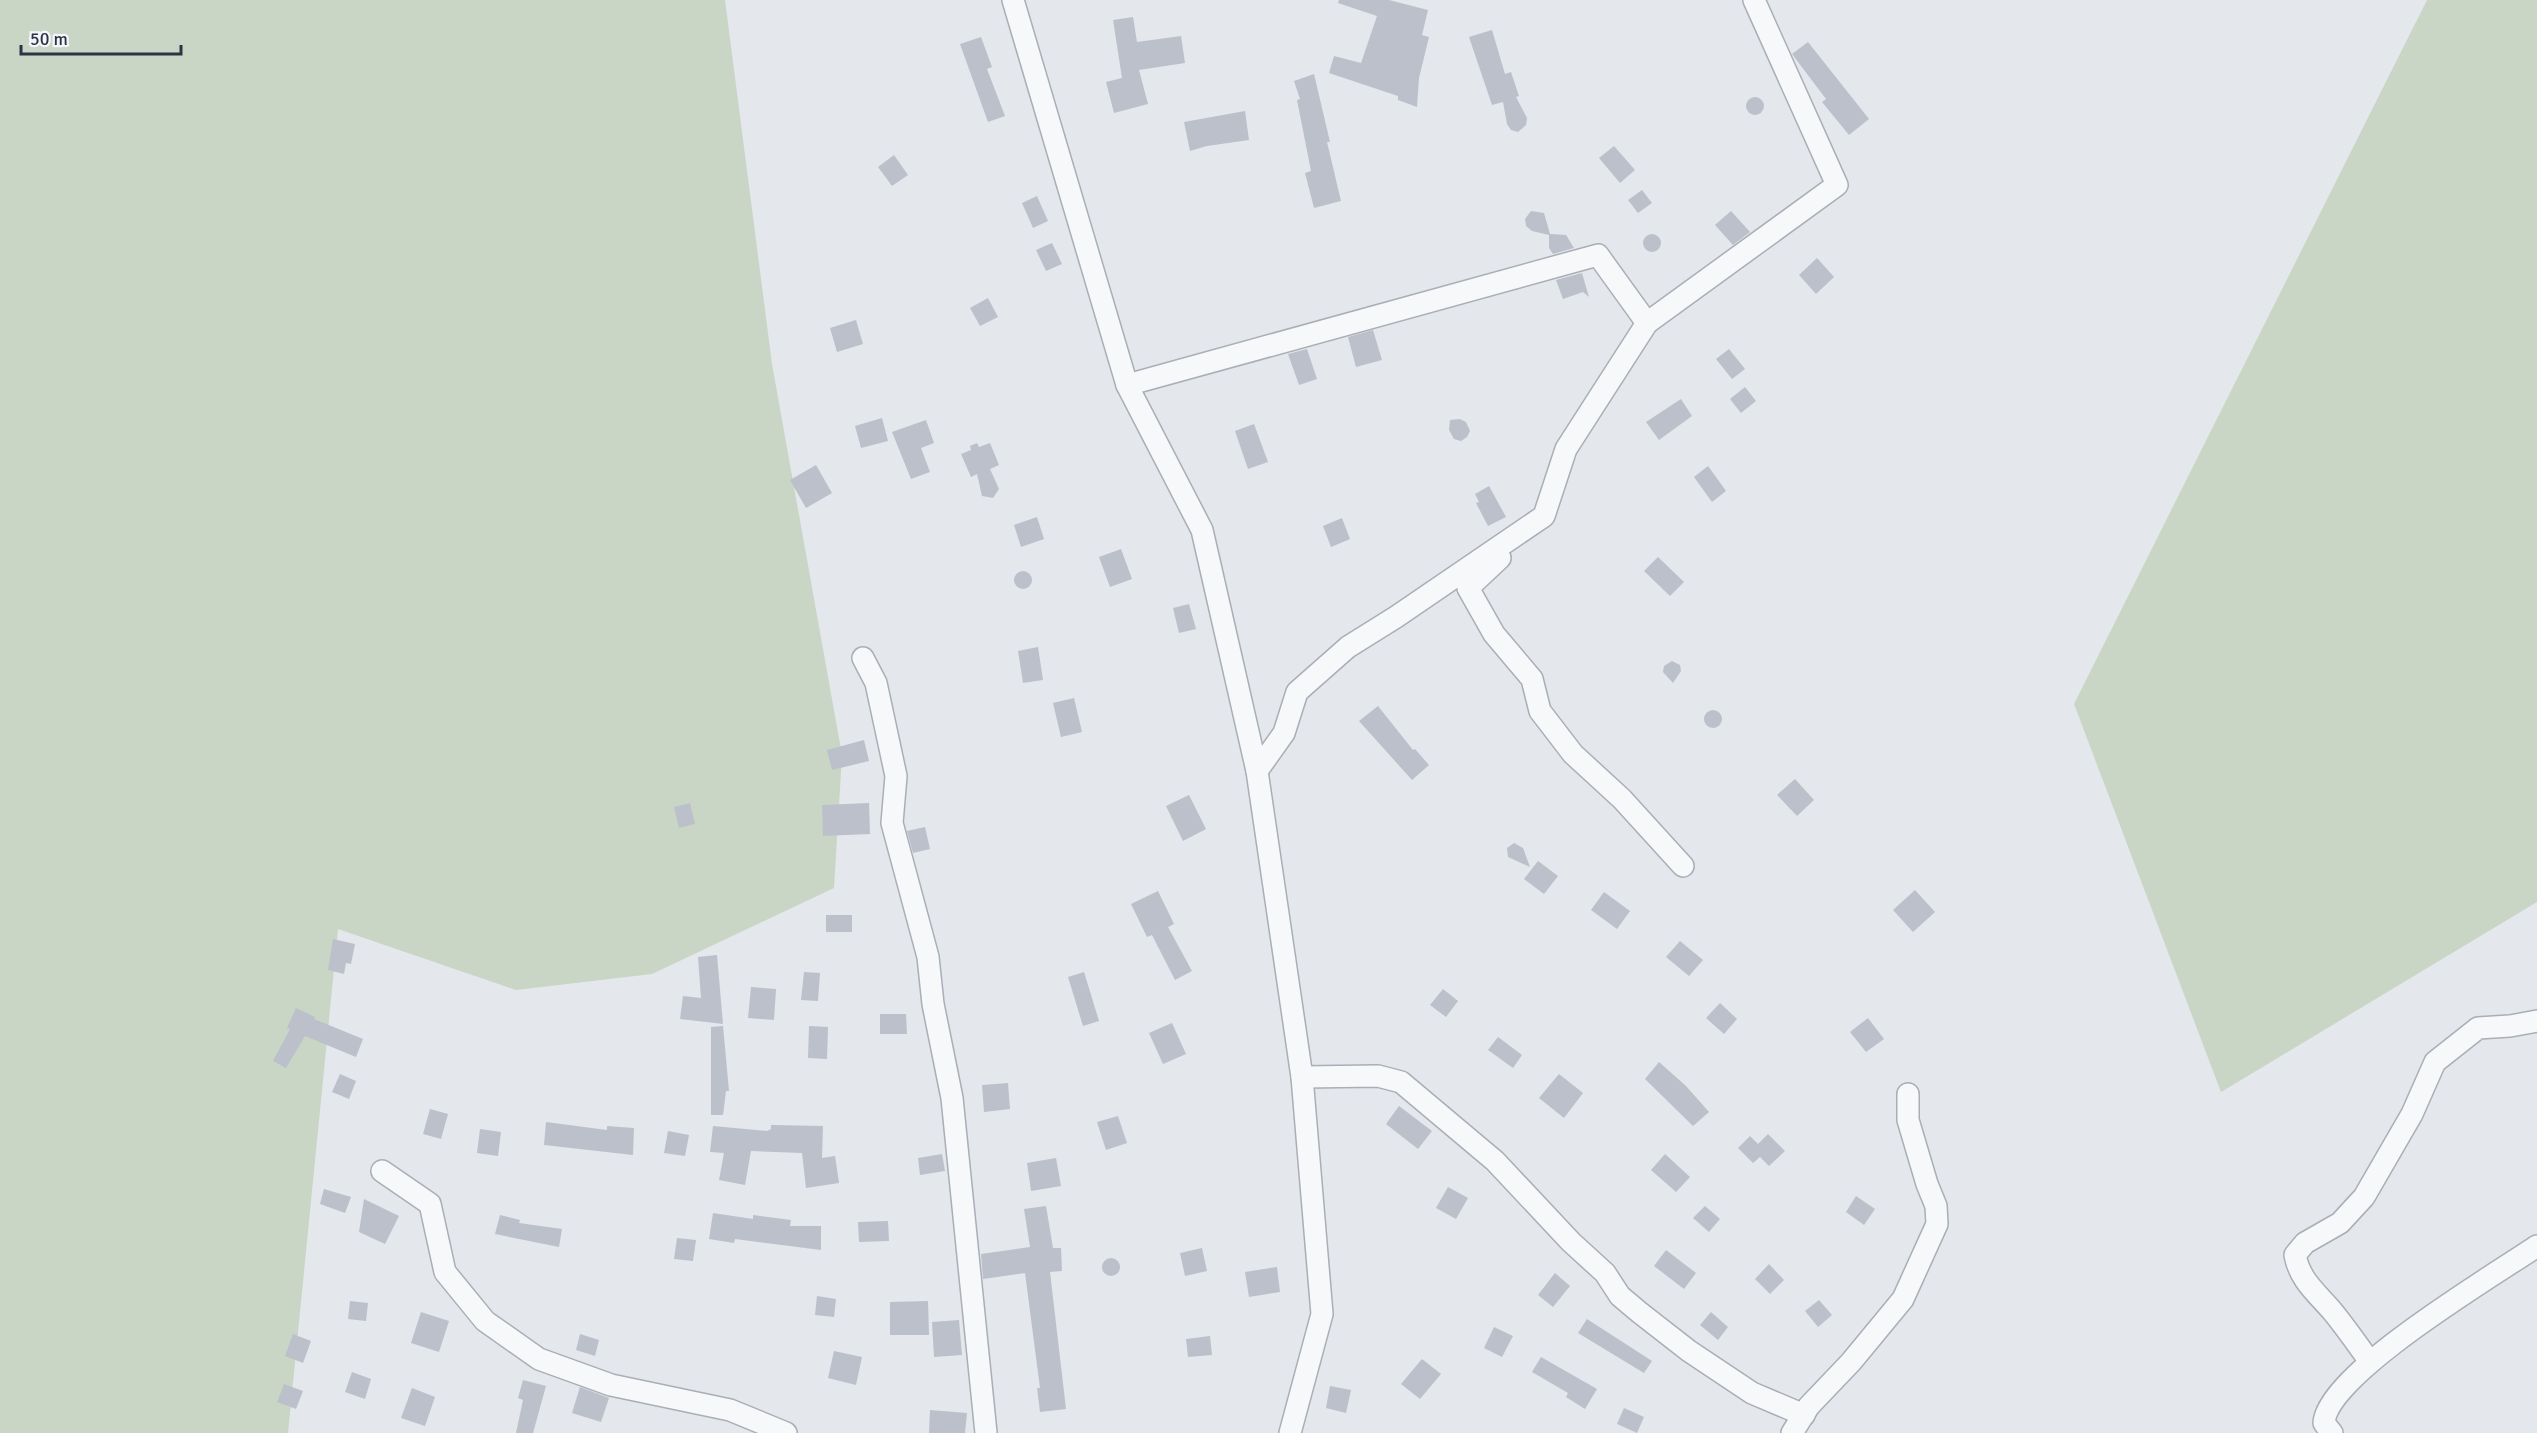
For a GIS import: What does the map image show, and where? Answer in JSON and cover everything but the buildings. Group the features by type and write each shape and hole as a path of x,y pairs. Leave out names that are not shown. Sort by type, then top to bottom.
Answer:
{"street":[{"path":"1012,0 1127,385 1202,530 1257,771 1302,1077 1322,1314 1290,1433"},
{"path":"1683,866 1622,799 1573,754 1540,711 1532,679 1494,634 1468,588 1544,516 1566,448 1647,323 1837,185 1754,0"},
{"path":"1127,385 1598,255 1647,323"},
{"path":"1257,771 1284,733 1297,692 1348,647 1544,516"},
{"path":"863,658 876,683 896,776 892,823 928,957 933,1005 952,1098 986,1433"},
{"path":"2370,1362 2332,1311 2307,1286 2297,1266 2295,1255 2305,1243 2340,1223 2364,1197 2412,1114 2435,1062 2478,1028 2511,1026 2537,1021"},
{"path":"1302,1077 1378,1076 1401,1082 1495,1161 1556,1227 1605,1273 1620,1296 1639,1312 1689,1351 1752,1393 1804,1415"},
{"path":"1792,1433 1804,1415 1903,1299 1937,1224 1936,1206 1908,1120 1908,1094"},
{"path":"382,1171 430,1204 445,1272 485,1322 539,1359 611,1385 730,1410 786,1433"},
{"path":"2332,1433 2324,1423 2325,1412 2332,1399 2370,1362 2537,1246"}],"green space":[{"path":"0,0 725,0 772,364 842,755 834,888 652,974 516,990 338,929 288,1433 0,1433"},
{"path":"2427,0 2537,0 2537,902 2221,1092 2074,704"}]}
